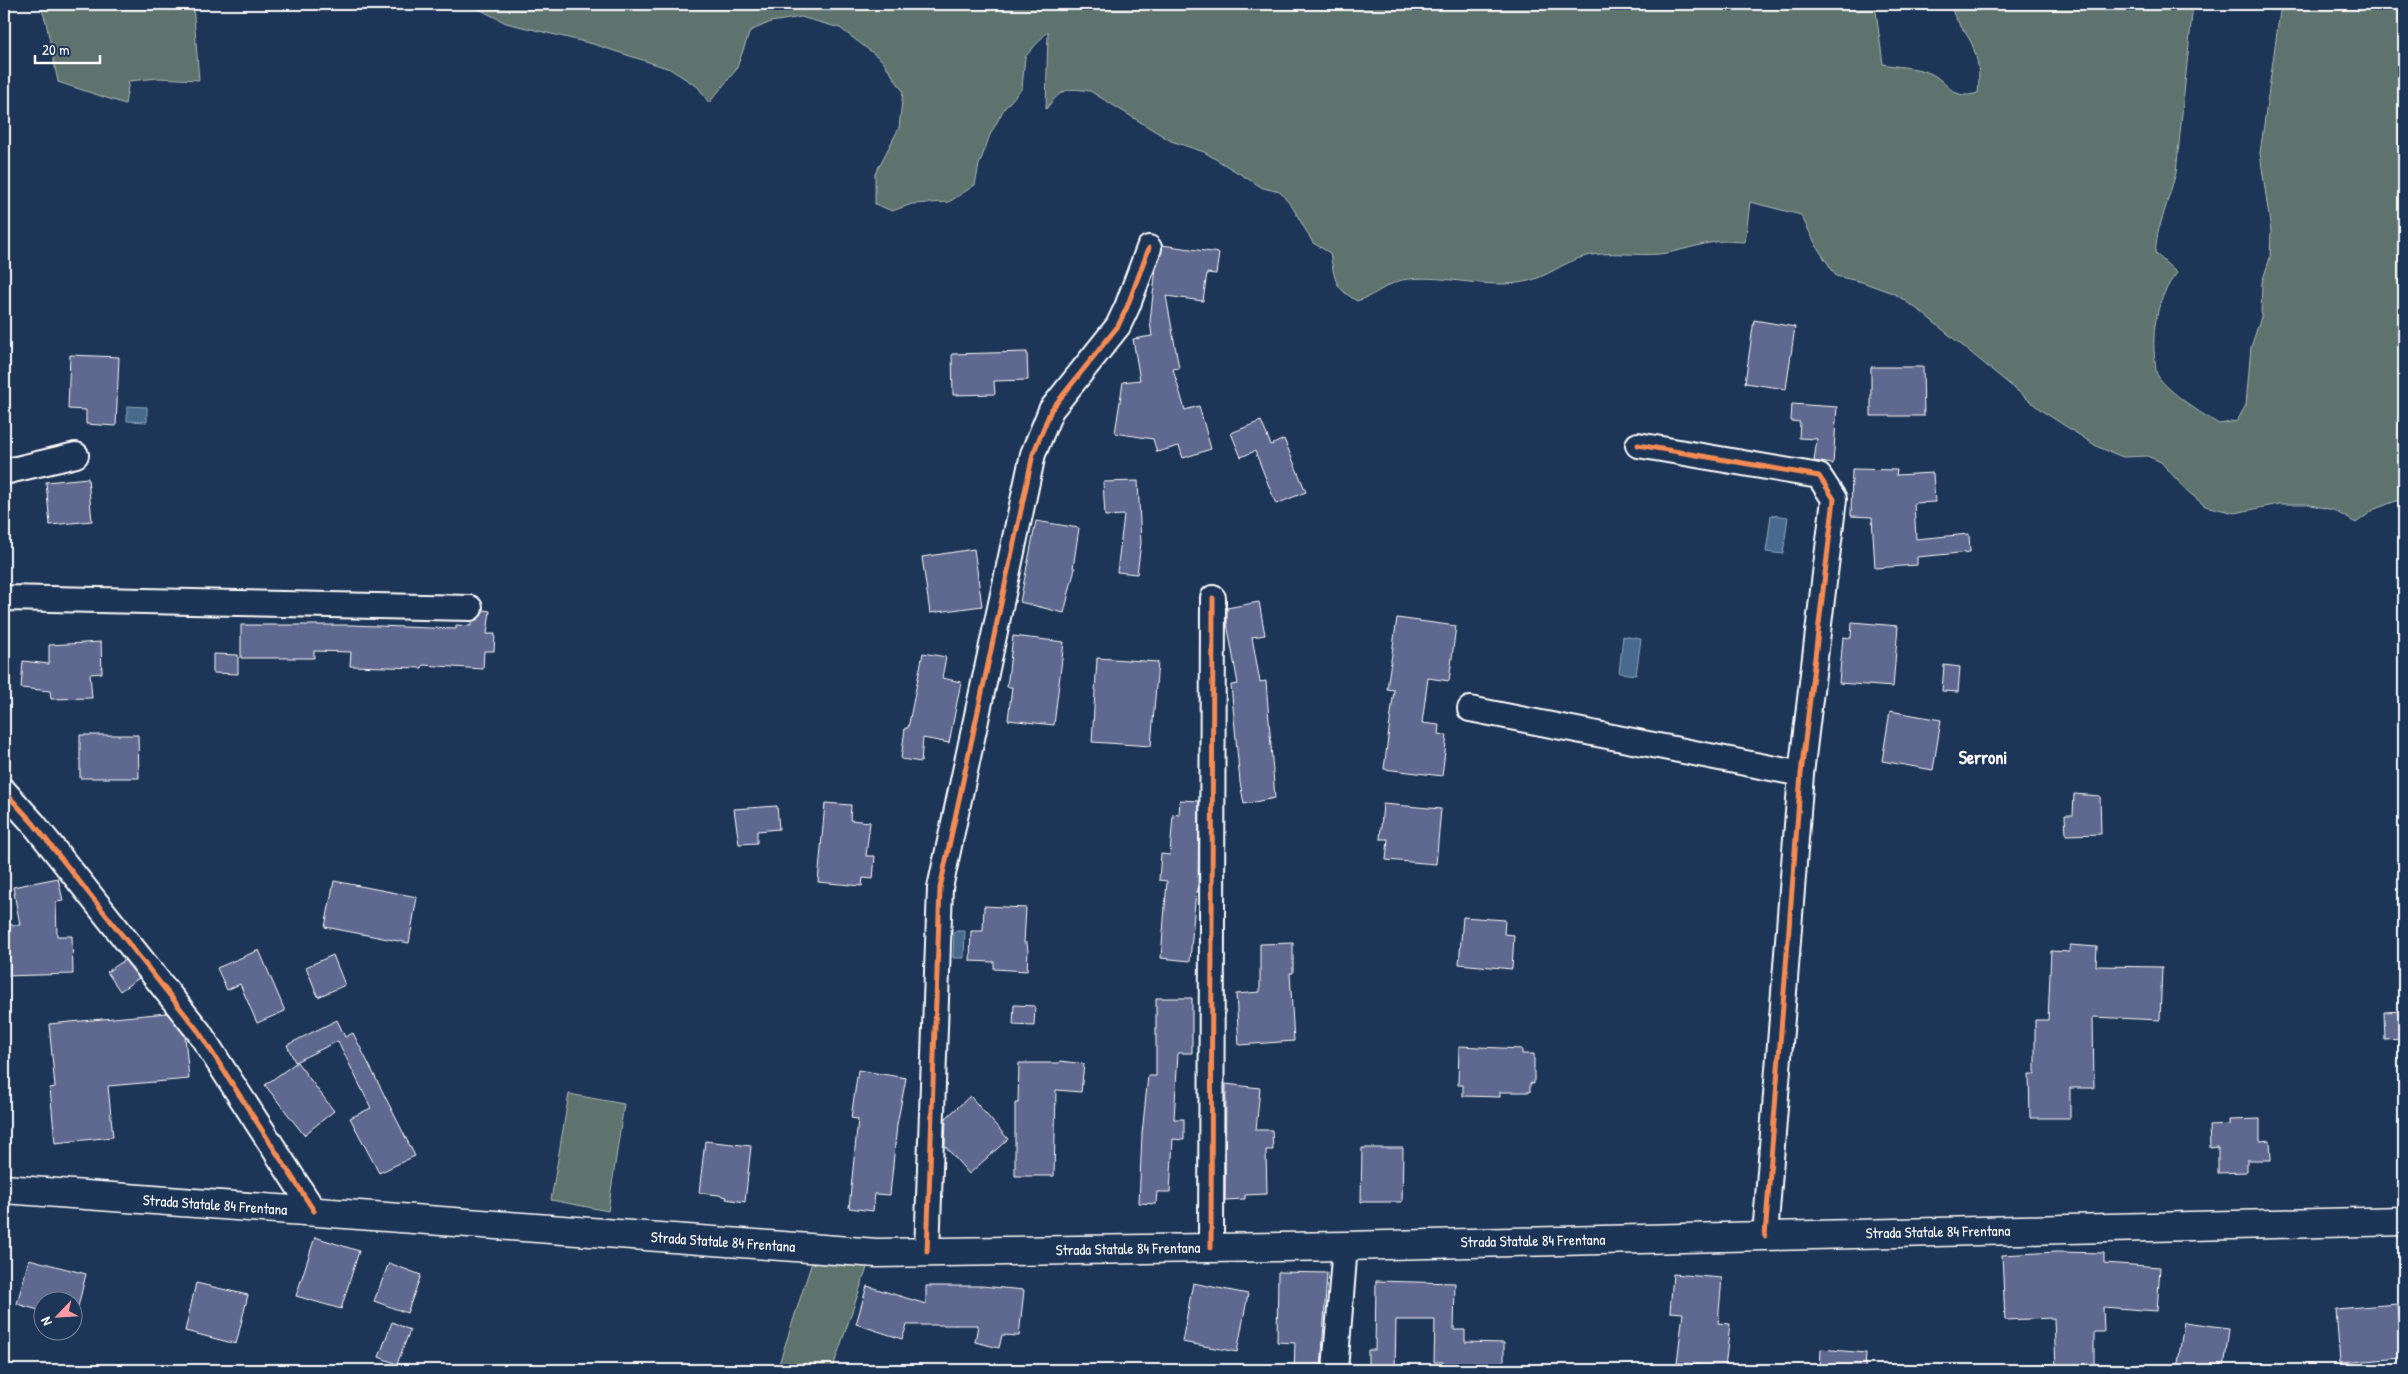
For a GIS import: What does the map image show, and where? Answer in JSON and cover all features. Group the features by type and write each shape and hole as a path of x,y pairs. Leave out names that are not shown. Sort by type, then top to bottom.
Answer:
{"main road":[{"name":"Strada Statale 84 Frentana","path":"4,1189 849,1251 927,1252 1310,1245 1345,1246 2404,1220"}],"street":[{"path":"927,1252 940,888 1032,454 1051,410 1118,326 1128,307 1149,248"},
{"path":"1638,446 1819,476 1834,499 1801,774 1765,1236"},
{"path":"4,472 76,455"},
{"path":"4,598 470,608"},
{"path":"1211,1248 1213,598"},
{"path":"1470,709 1801,774"},
{"path":"4,791 34,823 199,1032 314,1211"},
{"path":"1335,1370 1345,1246"}],"green space":[{"path":"40,4 193,4 199,80 158,78 129,81 125,104 58,82 46,22"},
{"path":"469,4 1875,4 1883,64 1927,72 1934,75 1955,92 1969,95 1978,93 1979,74 1977,61 1971,42 1956,19 1951,4 2193,4 2176,173 2158,232 2155,253 2177,273 2170,282 2160,303 2155,326 2154,349 2156,373 2169,389 2219,424 2237,421 2246,405 2251,347 2261,317 2262,282 2270,258 2271,231 2260,153 2281,4 2404,4 2404,498 2375,509 2356,523 2333,510 2307,504 2279,504 2235,513 2205,506 2186,490 2161,462 2147,456 2123,457 2098,447 2042,411 1920,311 1895,294 1862,282 1836,276 1817,247 1801,215 1750,202 1745,242 1719,241 1659,254 1587,256 1532,280 1509,284 1423,278 1402,280 1357,301 1339,287 1334,276 1330,253 1313,243 1293,208 1280,192 1263,188 1204,152 1171,141 1090,91 1075,89 1064,91 1046,109 1048,31 1025,57 1022,88 1004,109 990,135 979,165 975,185 949,202 912,204 892,211 875,204 875,174 899,128 903,91 882,60 840,28 801,17 771,22 750,31 736,70 709,103 698,87 670,69 593,44 506,23"},
{"path":"569,1094 624,1104 608,1211 551,1200"},
{"path":"813,1259 869,1262 832,1370 777,1370"}],"water":[{"path":"127,406 147,407 147,422 127,421"},
{"path":"1771,515 1788,517 1783,554 1766,552"},
{"path":"1623,636 1641,639 1636,675 1619,673"},
{"path":"954,931 965,931 964,958 953,958"}],"building":[{"path":"1162,245 1219,253 1216,274 1207,273 1203,301 1166,296 1179,368 1173,369 1185,410 1199,406 1211,449 1183,458 1179,446 1157,452 1153,439 1115,433 1123,382 1140,380 1133,339 1152,336 1150,321 1156,268"},
{"path":"1754,320 1795,327 1786,389 1745,383"},
{"path":"1027,352 1028,380 994,381 995,394 953,395 952,354"},
{"path":"70,355 119,357 116,426 86,424 86,410 68,409"},
{"path":"1871,367 1923,367 1924,416 1871,416"},
{"path":"1792,404 1837,407 1833,464 1814,461 1817,439 1799,438 1800,422 1791,421"},
{"path":"1261,421 1271,445 1284,439 1306,492 1276,504 1255,451 1241,457 1231,433"},
{"path":"1852,469 1897,470 1896,475 1933,473 1935,502 1914,503 1916,539 1969,534 1970,552 1917,557 1917,565 1875,568 1872,517 1851,516"},
{"path":"88,478 92,521 50,525 46,482"},
{"path":"1138,481 1141,543 1137,574 1117,572 1124,515 1105,516 1103,482"},
{"path":"1036,521 1079,528 1073,568 1075,568 1064,613 1020,602"},
{"path":"974,549 982,606 930,613 922,557"},
{"path":"1259,602 1265,635 1252,637 1260,682 1266,681 1275,798 1244,804 1240,782 1231,685 1238,684 1227,623 1227,608"},
{"path":"483,610 490,611 487,634 495,634 494,651 484,651 483,669 423,665 422,668 350,666 351,652 314,651 314,658 241,658 241,625 352,625 456,629 456,625 471,626 471,621 481,616"},
{"path":"1397,618 1456,626 1449,681 1428,678 1422,723 1439,725 1438,734 1447,735 1442,776 1384,769 1394,690 1387,689"},
{"path":"1852,622 1898,626 1893,687 1839,683 1843,637 1851,638"},
{"path":"1013,636 1064,642 1054,725 1008,720 1012,687 1007,687"},
{"path":"101,642 102,673 90,674 92,698 51,699 50,691 21,688 23,661 49,664 49,645"},
{"path":"923,653 946,657 942,678 961,682 949,743 923,738 921,762 901,759 905,728 908,728"},
{"path":"213,654 238,655 238,674 213,673"},
{"path":"1097,658 1158,662 1151,746 1092,742"},
{"path":"1944,665 1960,667 1958,692 1942,691"},
{"path":"1890,711 1941,720 1933,770 1882,761"},
{"path":"80,735 138,735 139,778 80,778"},
{"path":"2074,794 2100,796 2101,834 2066,835 2065,815 2073,815"},
{"path":"1180,800 1199,801 1198,892 1196,891 1190,961 1161,958 1167,881 1159,880 1161,854 1170,855 1173,814 1179,815"},
{"path":"825,803 851,805 850,820 870,822 866,856 875,856 873,879 863,878 862,886 818,882"},
{"path":"1383,804 1441,809 1436,864 1386,860 1388,839 1380,839"},
{"path":"777,806 779,829 757,831 757,843 739,844 734,809"},
{"path":"58,878 63,901 56,902 57,936 72,936 73,974 4,976 4,925 20,925 13,887"},
{"path":"334,881 417,897 409,943 325,927"},
{"path":"984,906 1026,908 1024,943 1027,943 1028,951 1027,971 994,969 994,962 970,961 971,931 983,931"},
{"path":"1463,917 1505,920 1504,934 1514,935 1512,969 1459,964"},
{"path":"1293,943 1293,973 1290,973 1294,1041 1239,1045 1236,994 1260,992 1260,944"},
{"path":"2070,945 2097,947 2096,966 2162,967 2160,1020 2093,1017 2094,1088 2070,1088 2070,1118 2030,1118 2029,1074 2035,1074 2035,1020 2048,1020 2051,951 2070,952"},
{"path":"259,950 285,1011 257,1023 240,984 227,990 217,968"},
{"path":"333,955 345,985 318,997 306,967"},
{"path":"125,960 139,978 120,991 107,972"},
{"path":"1156,998 1192,998 1192,1053 1178,1053 1174,1119 1184,1119 1184,1140 1173,1139 1170,1192 1157,1192 1156,1204 1139,1203 1142,1134 1148,1076 1156,1076"},
{"path":"1014,1005 1035,1006 1034,1026 1013,1025"},
{"path":"2404,1011 2404,1039 2385,1040 2384,1012"},
{"path":"167,1013 185,1036 189,1079 108,1086 113,1137 55,1143 50,1088 55,1087 49,1024"},
{"path":"337,1020 345,1037 353,1033 415,1156 379,1173 350,1118 371,1108 338,1041 295,1062 287,1045"},
{"path":"1459,1046 1522,1049 1522,1054 1534,1054 1534,1084 1530,1083 1530,1092 1500,1092 1500,1097 1463,1096 1463,1085 1458,1085"},
{"path":"1060,1061 1084,1064 1081,1092 1056,1090 1054,1176 1015,1176 1015,1103 1018,1103 1019,1063 1059,1063"},
{"path":"297,1062 334,1111 304,1135 265,1085"},
{"path":"858,1070 906,1078 897,1125 890,1195 875,1194 873,1211 849,1208 858,1119 851,1118"},
{"path":"1226,1084 1260,1088 1256,1130 1272,1130 1273,1150 1266,1150 1267,1194 1245,1195 1245,1199 1225,1200"},
{"path":"970,1096 1008,1139 969,1174 945,1146 946,1118"},
{"path":"2260,1119 2260,1141 2270,1140 2271,1160 2247,1160 2247,1172 2218,1173 2218,1147 2210,1148 2209,1126 2229,1125 2229,1120"},
{"path":"705,1141 751,1146 745,1202 726,1199 727,1197 719,1195 699,1193"},
{"path":"1362,1148 1403,1148 1402,1202 1361,1202"},
{"path":"315,1237 359,1251 341,1309 296,1296"},
{"path":"2057,1252 2104,1253 2104,1263 2160,1267 2157,1311 2103,1307 2104,1332 2094,1332 2094,1370 2056,1370 2054,1318 2005,1320 2002,1255"},
{"path":"29,1259 86,1274 82,1292 32,1292 32,1308 17,1304"},
{"path":"389,1263 421,1275 407,1313 374,1301"},
{"path":"1278,1272 1327,1273 1321,1370 1294,1370 1295,1343 1277,1342"},
{"path":"1673,1274 1722,1278 1718,1323 1730,1324 1725,1368 1677,1363 1683,1313 1670,1312"},
{"path":"1376,1281 1455,1283 1454,1330 1465,1330 1465,1342 1504,1343 1504,1370 1443,1370 1443,1362 1434,1362 1435,1320 1396,1320 1395,1370 1368,1370 1368,1350 1375,1350"},
{"path":"196,1283 248,1295 236,1344 185,1331"},
{"path":"1193,1283 1248,1294 1237,1352 1182,1342"},
{"path":"867,1286 926,1304 926,1286 981,1286 1024,1290 1019,1336 1002,1335 999,1348 975,1342 978,1325 907,1325 902,1339 856,1324"},
{"path":"2397,1304 2402,1358 2340,1363 2336,1309"},
{"path":"392,1322 410,1330 397,1364 379,1357"},
{"path":"2184,1322 2229,1328 2224,1370 2177,1370"},
{"path":"1821,1349 1866,1353 1865,1370 1820,1370"}],"cycle path":[{"path":"927,1252 940,888 1033,454 1051,410 1118,326 1149,248"},
{"path":"1638,445 1819,476 1834,499 1801,774 1765,1236"},
{"path":"1211,1248 1213,598"},
{"path":"4,791 33,823 199,1032 314,1211"}],"district":[{"name":"Serroni","path":"1983,758"}]}
